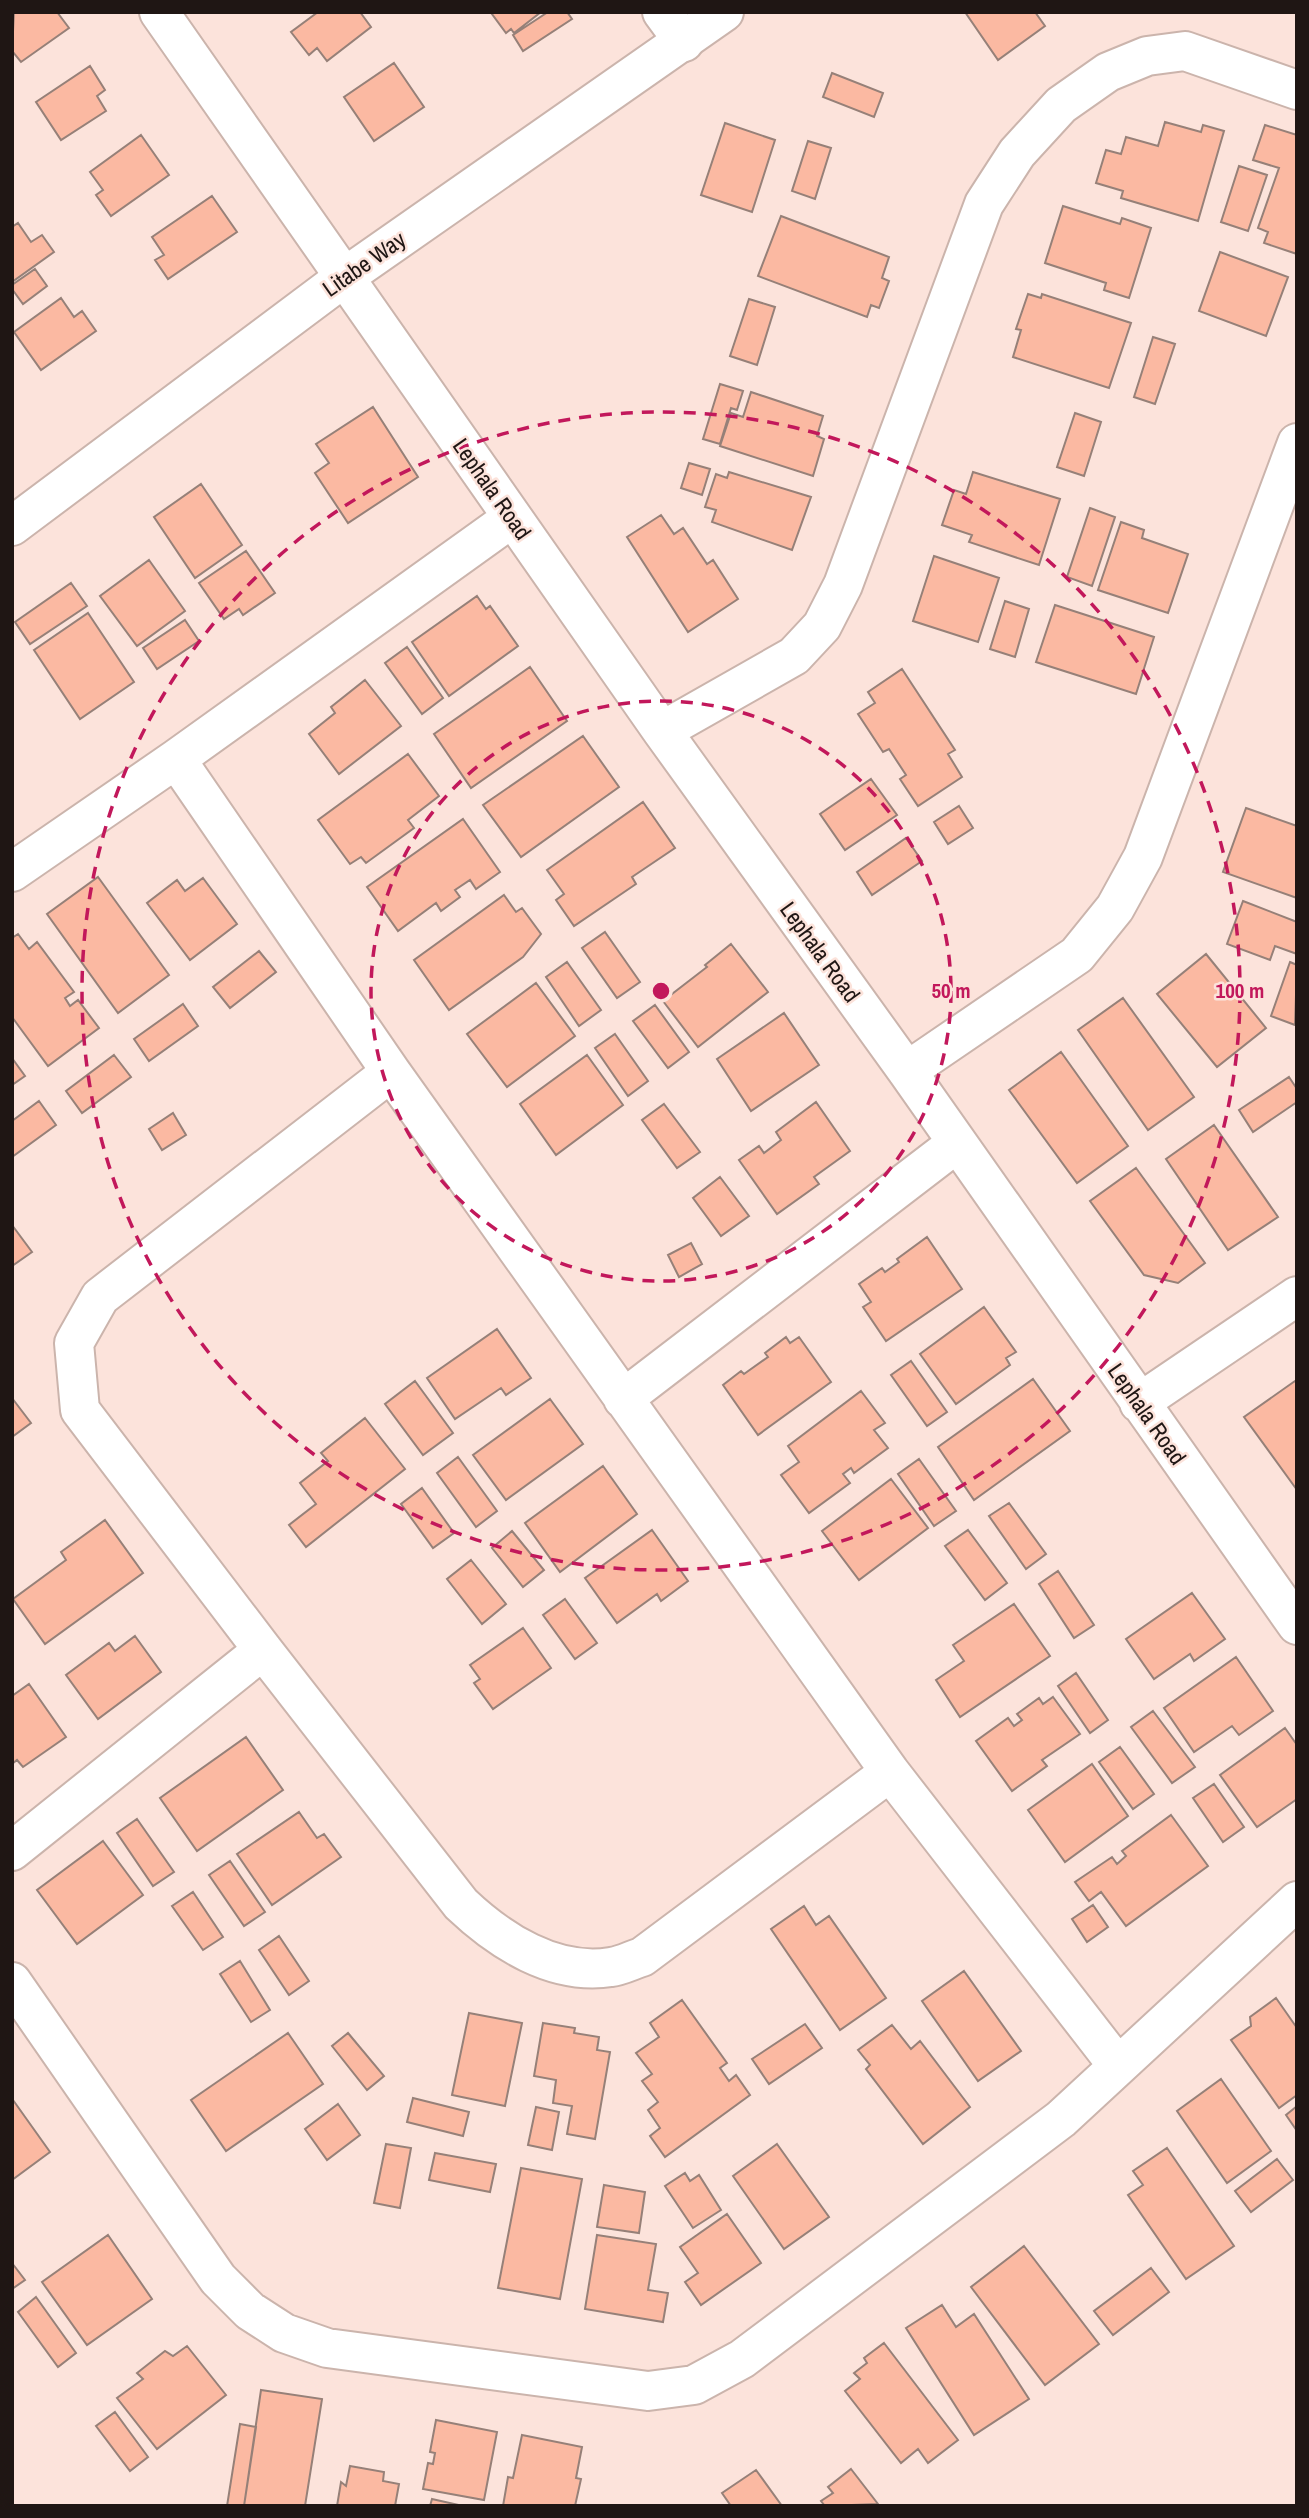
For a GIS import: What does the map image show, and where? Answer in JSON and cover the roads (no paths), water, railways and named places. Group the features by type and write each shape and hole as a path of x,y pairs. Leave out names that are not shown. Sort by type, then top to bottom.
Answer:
{"street":[{"name":"Lephala Road","path":"159,12 662,731 907,1071 1297,1625"},
{"name":"Litabe Way","path":"16,516 346,276 673,27 724,12"},
{"path":"662,731 794,656 822,626 843,585 984,204 1017,153 1062,105 1108,72 1147,56 1185,51 1297,90"},
{"path":"907,1071 1077,955 1115,908 1143,857 1297,443"},
{"path":"12,872 176,759 512,518"},
{"path":"176,759 391,1072 890,1772 1118,2066"},
{"path":"391,1072 100,1297 74,1343 80,1410 461,1904 487,1928 530,1954 574,1967 611,1967 642,1957 890,1772"},
{"path":"623,1399 957,1143"},
{"path":"1139,1404 1297,1296"},
{"path":"12,1850 263,1650"},
{"path":"12,1982 218,2279 250,2311 284,2333 327,2348 648,2391 695,2385 742,2359 1061,2119 1297,1901"}]}
